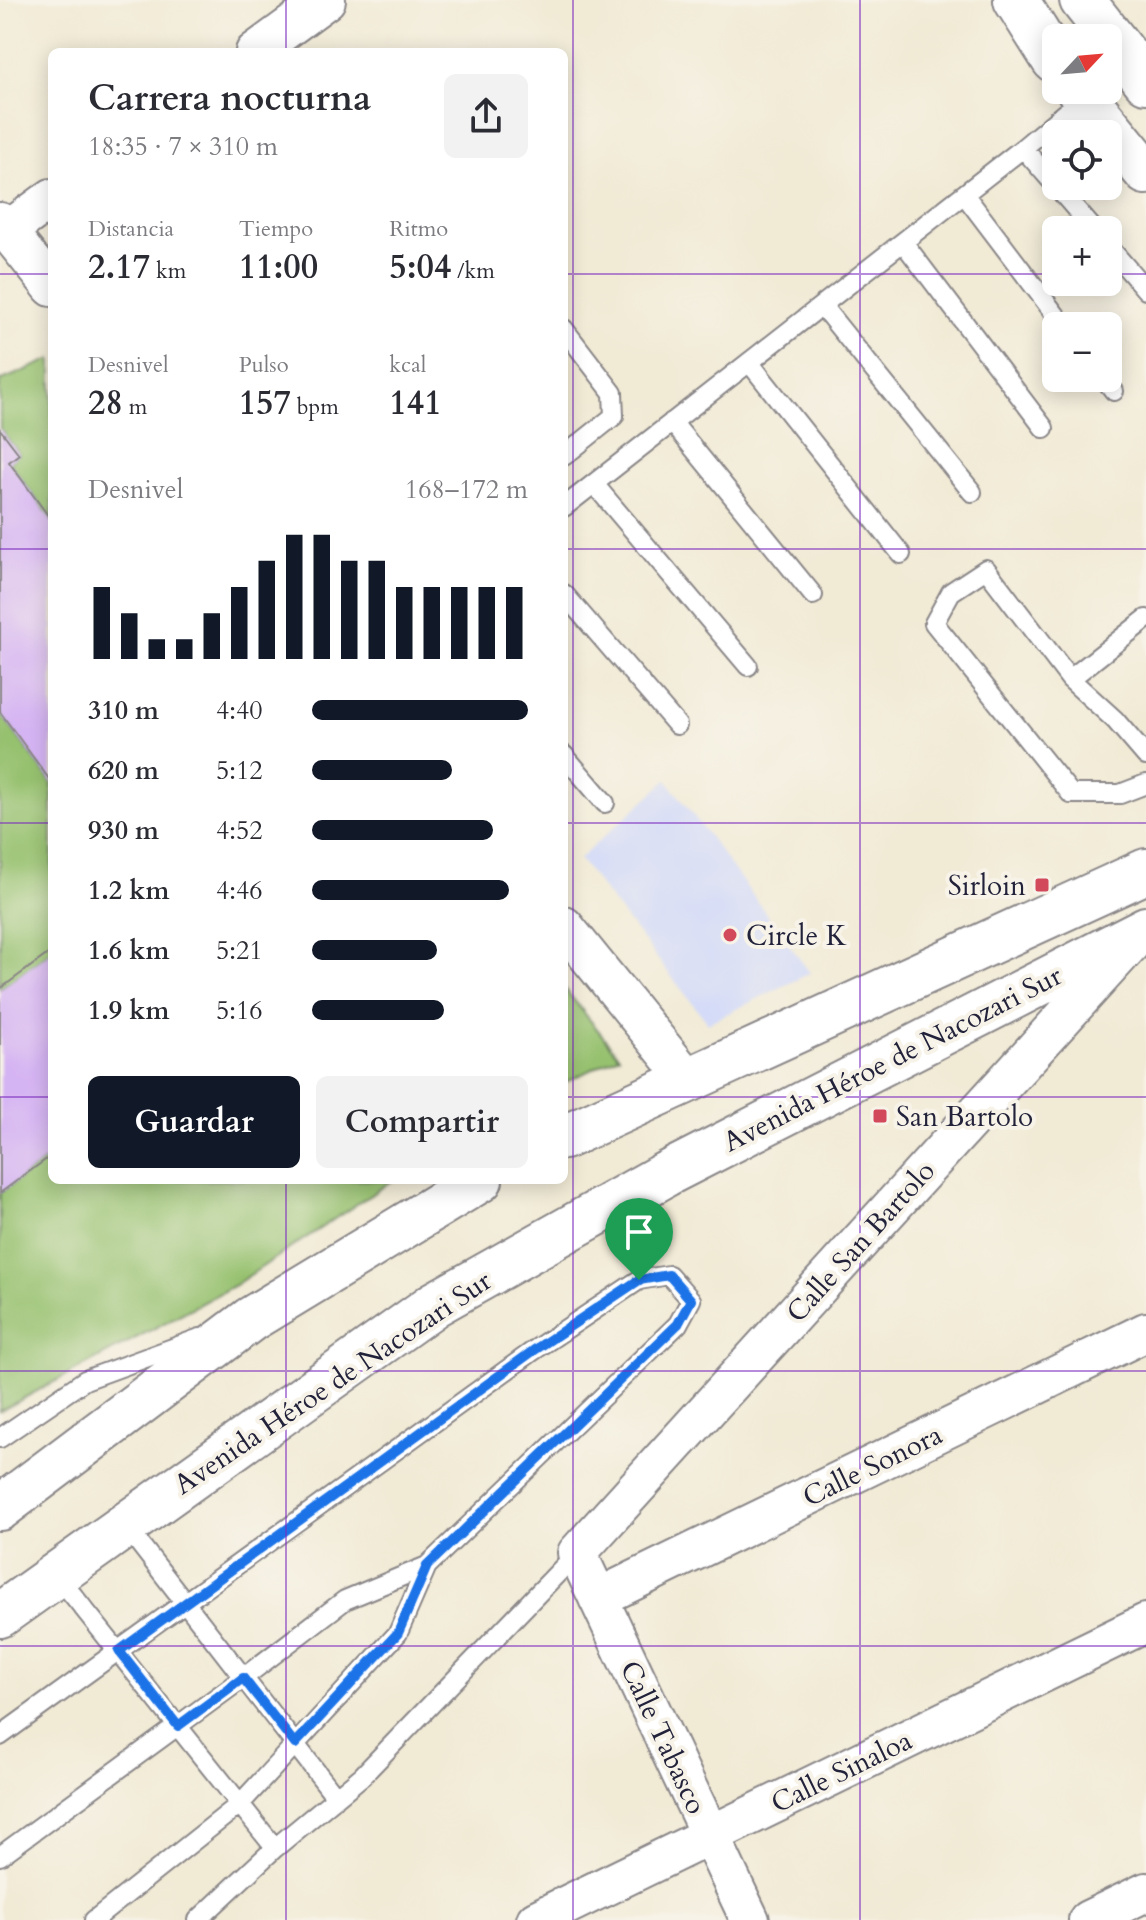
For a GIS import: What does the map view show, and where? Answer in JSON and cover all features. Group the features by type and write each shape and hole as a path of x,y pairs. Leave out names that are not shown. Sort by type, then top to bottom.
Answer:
{"main road":[{"path":"999,0 1042,47"},
{"path":"1016,0 1042,38"},
{"path":"1085,3 1146,81"},
{"path":"1091,104 1146,172"},
{"name":"Avenida Héroe de Nacozari Sur","path":"568,1135 1146,871"},
{"name":"Avenida Héroe de Nacozari Sur","path":"0,1615 435,1304 666,1174 1145,929"},
{"path":"0,1508 251,1319 473,1184"}],"street":[{"path":"260,48 326,0"},
{"path":"48,200 4,227 48,282"},
{"name":"Calle San Bartolo","path":"577,1553 1145,929"},
{"path":"568,931 688,1079"},
{"name":"Calle Sonora","path":"598,1598 1146,1332"},
{"name":"Calle Tabasco","path":"577,1553 750,1920"},
{"name":"Calle Sinaloa","path":"536,1920 1146,1623"},
{"path":"1088,1920 1146,1892"}],"lane":[{"path":"568,504 1023,148 1052,104"},
{"path":"1023,148 1042,170"},
{"path":"964,194 1053,312"},
{"path":"1068,200 1082,216"},
{"path":"903,242 1044,428"},
{"path":"1122,262 1146,290"},
{"path":"822,306 972,492"},
{"path":"568,334 613,393 614,416 568,453"},
{"path":"749,362 901,554"},
{"path":"672,422 813,595"},
{"path":"594,484 748,666"},
{"path":"1146,756 1115,720 1070,679 986,569 951,592 934,623 1071,794 1120,794 1146,784"},
{"path":"568,599 677,725"},
{"path":"1070,679 1146,619"},
{"path":"568,760 605,803"},
{"path":"0,1736 533,1351 639,1280 669,1275 691,1300 678,1324 427,1566 345,1600 0,1856"},
{"path":"0,1438 85,1380 251,1319"},
{"path":"125,1525 336,1797"},
{"path":"198,1920 275,1848 362,1776 577,1553"},
{"path":"94,1920 240,1804 398,1633 427,1566"},
{"path":"56,1574 275,1848"}],"shaded area":[{"path":"667,780 810,973 708,1023 579,859"}],"green space":[{"path":"48,361 48,516 9,462 19,454 0,429 0,381"},
{"path":"0,712 48,778 48,954 0,989"},
{"path":"568,993 619,1056 568,1081"},
{"path":"48,1158 48,1184 387,1184 235,1285 0,1411 0,1193"}],"building":[{"path":"0,429 19,454 9,462 48,516 48,778 0,712"},
{"path":"48,954 48,1158 0,1193 0,989"}],"place":[{"name":"Sirloin","path":"1042,885"},
{"name":"Circle K","path":"730,935"},
{"name":"San Bartolo","path":"880,1116"}],"route":[{"path":"669,1275 691,1300 678,1324 427,1566 398,1633 295,1744 243,1678 178,1726 119,1651 533,1351 639,1280 669,1275"}]}
